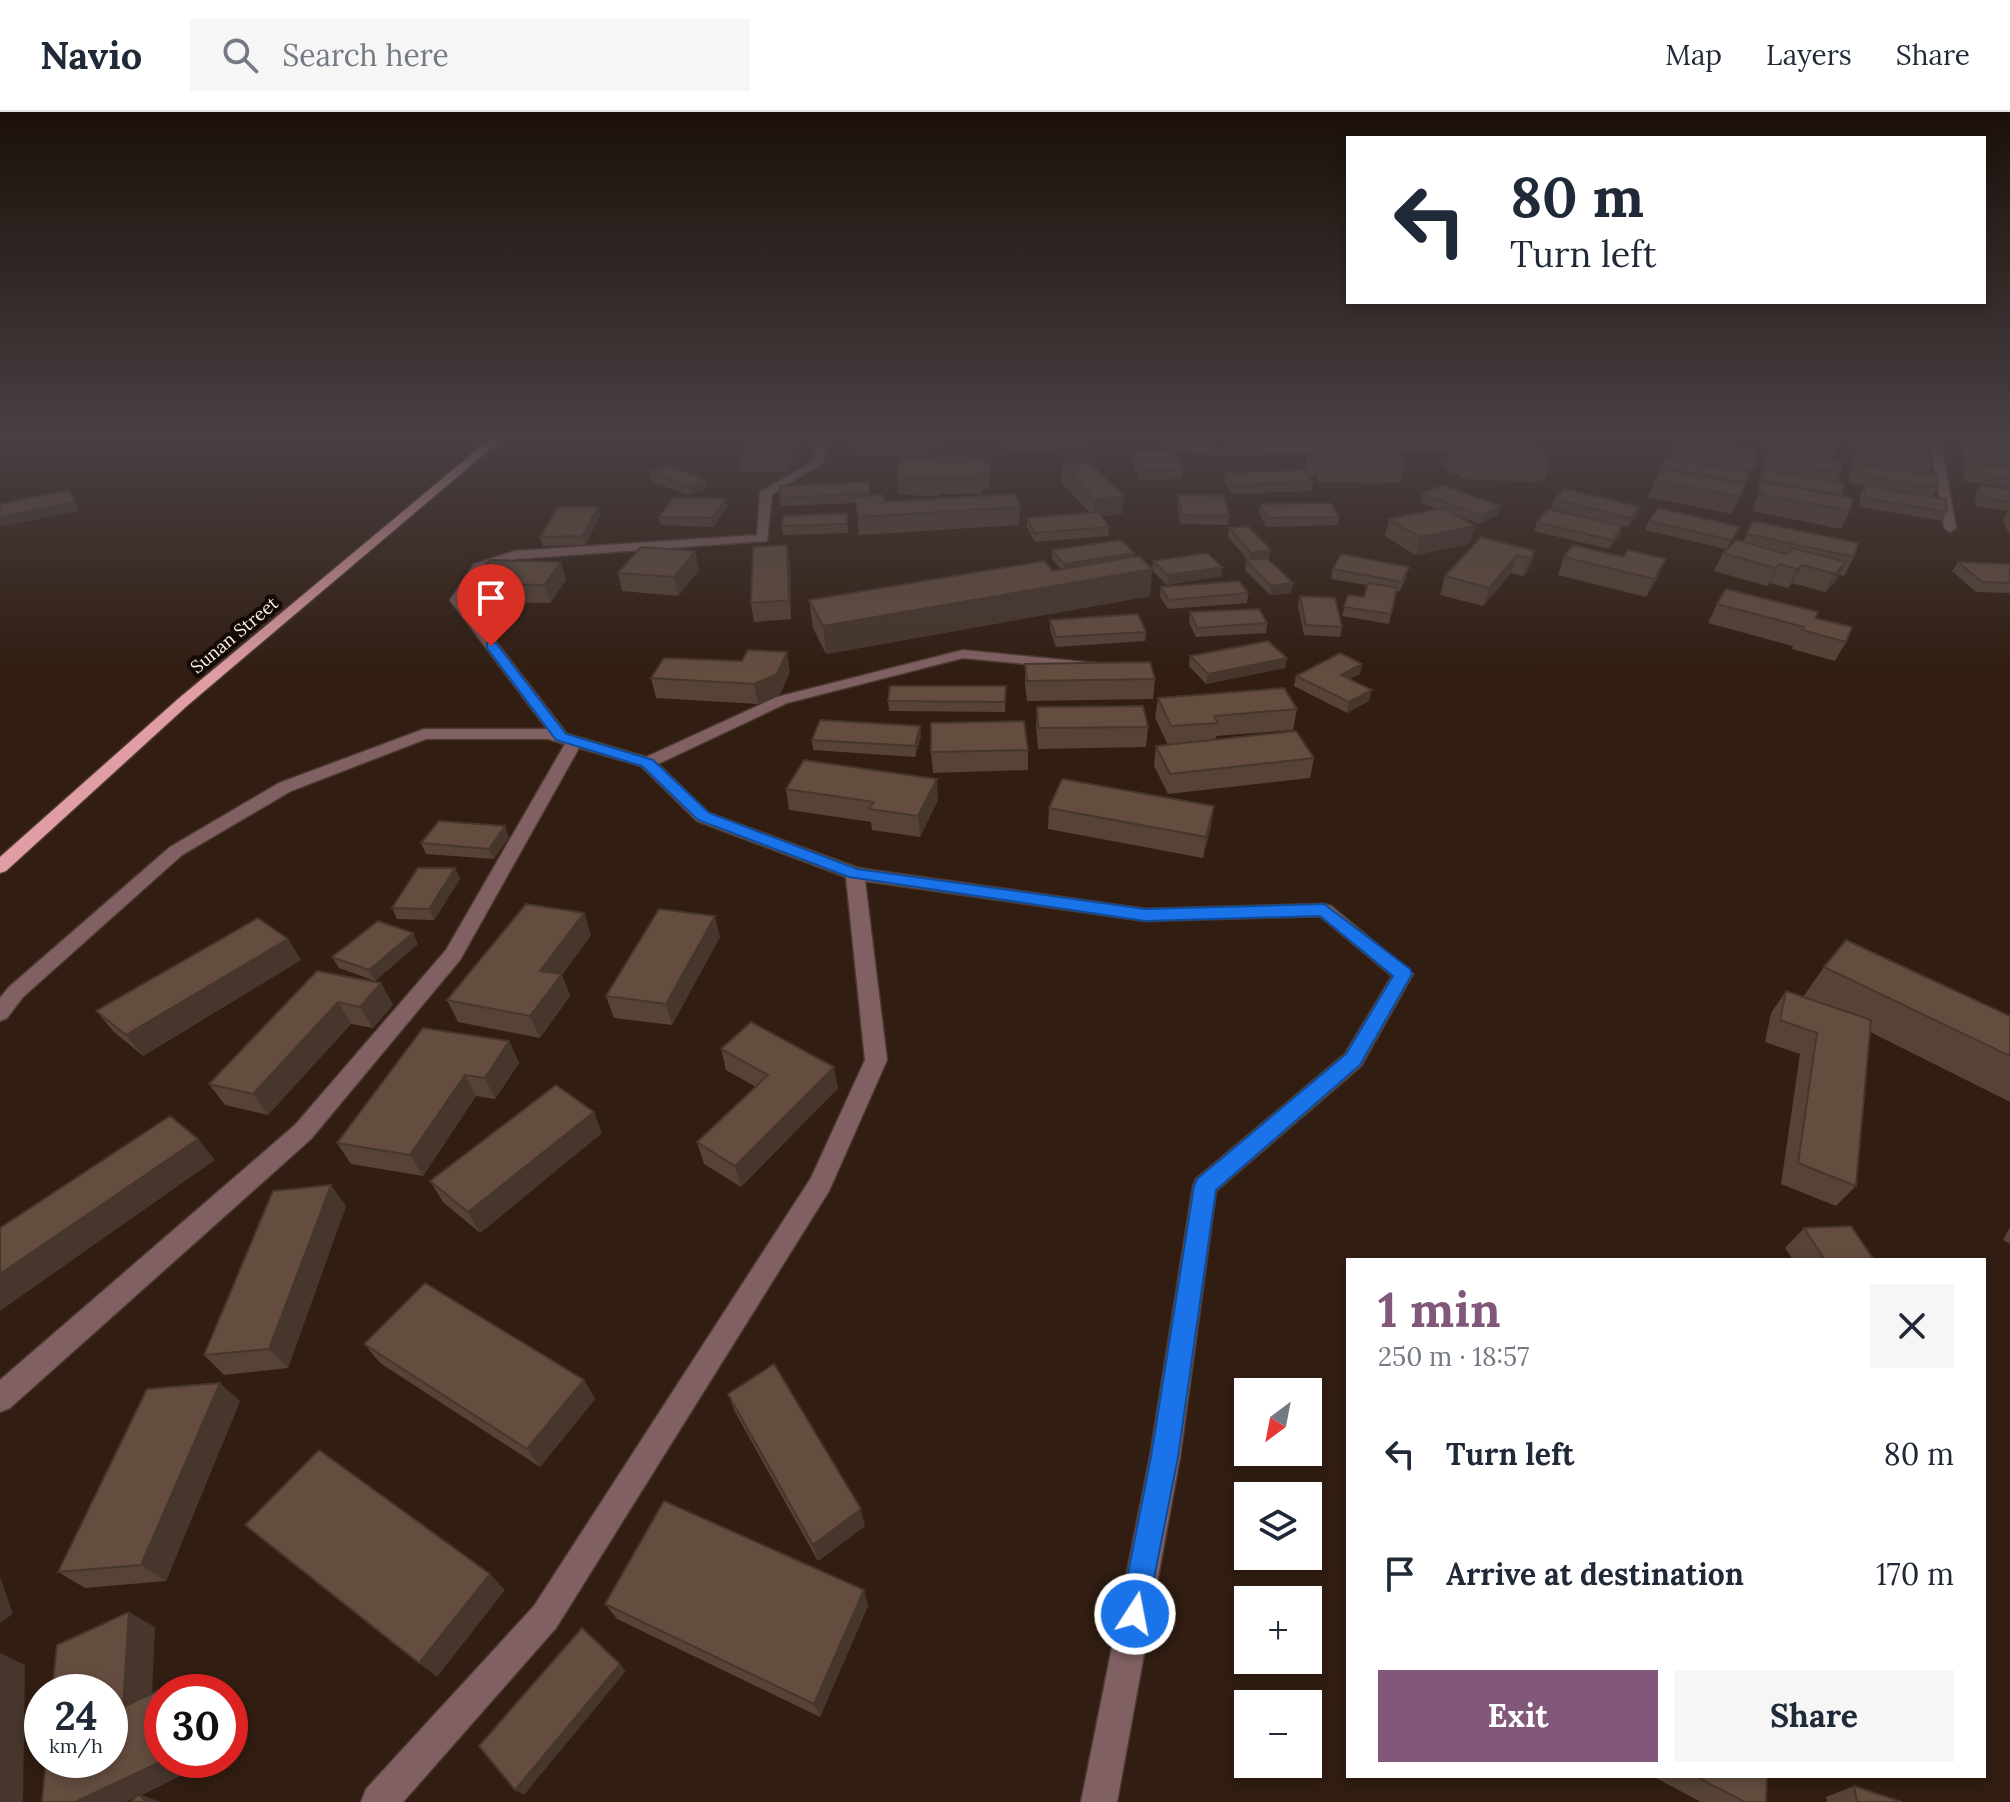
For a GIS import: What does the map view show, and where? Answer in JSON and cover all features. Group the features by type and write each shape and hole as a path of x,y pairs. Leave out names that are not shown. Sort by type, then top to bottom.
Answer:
{"main road":[{"name":"Sunan Street","path":"0,867 195,691 404,517"}],"street":[{"path":"568,739 457,600 479,567 515,555 763,538 764,517"},
{"path":"1948,517 1950,528"},
{"path":"647,763 782,700 963,654 1118,668"},
{"path":"0,1013 16,992 176,851 285,787 424,734 549,734 647,763 703,817 855,874 1145,915 1324,910 1403,974 1353,1060 1205,1186 1165,1457 1099,1802"},
{"path":"0,1398 303,1132 453,955 568,739"},
{"path":"379,1802 545,1617 820,1184 876,1060 855,874"}],"building":[{"path":"552,517 593,517 582,536 540,537"},
{"path":"783,517 847,517 847,524 782,526"},
{"path":"1102,517 1109,527 1035,533 1027,518"},
{"path":"1266,517 1339,517 1267,518"},
{"path":"1459,517 1475,526 1420,537 1389,519"},
{"path":"1541,517 1582,517 1622,526 1612,540 1537,522"},
{"path":"1652,517 1696,517 1740,527 1731,540 1649,521"},
{"path":"1753,521 1858,543 1854,557 1747,534"},
{"path":"1248,526 1271,550 1251,553 1229,528"},
{"path":"1481,537 1535,551 1530,558 1517,555 1489,588 1445,576"},
{"path":"1121,540 1134,553 1064,564 1052,550"},
{"path":"1737,540 1786,554 1792,548 1846,562 1835,574 1802,565 1797,569 1779,564 1776,568 1723,553"},
{"path":"787,545 789,600 751,603 753,547"},
{"path":"1573,545 1623,557 1628,550 1666,559 1654,579 1564,557"},
{"path":"641,547 695,551 674,577 618,573"},
{"path":"1207,553 1222,567 1168,575 1153,561"},
{"path":"1341,554 1409,567 1402,582 1333,569"},
{"path":"1139,556 1152,569 823,626 809,600 1044,561 1053,571"},
{"path":"1267,558 1293,583 1271,586 1246,560"},
{"path":"490,560 561,562 544,585 471,583"},
{"path":"1958,562 2010,564 2010,583 1982,582"},
{"path":"1239,581 1248,593 1169,600 1161,587"},
{"path":"1368,583 1397,588 1391,614 1344,607 1348,595 1364,597"},
{"path":"1726,589 1818,612 1815,618 1852,627 1846,642 1802,630 1804,627 1717,604"},
{"path":"1300,596 1335,598 1342,627 1306,625"},
{"path":"1259,609 1267,623 1197,628 1190,612"},
{"path":"1138,614 1146,632 1056,637 1050,620"},
{"path":"1268,641 1287,658 1208,674 1190,656"},
{"path":"748,650 787,652 777,674 754,684 651,678 664,658 742,661"},
{"path":"1340,653 1362,664 1341,675 1372,690 1349,702 1296,676"},
{"path":"1150,662 1155,679 1027,681 1025,664"},
{"path":"890,686 1006,686 1005,702 888,701"},
{"path":"1284,688 1297,709 1214,716 1218,723 1171,726 1158,698"},
{"path":"1143,706 1148,727 1038,728 1037,707"},
{"path":"820,720 920,726 915,746 812,740"},
{"path":"1024,721 1028,750 931,752 931,723"},
{"path":"1296,731 1314,758 1170,774 1156,746"},
{"path":"804,760 937,779 918,816 869,809 874,802 786,789"},
{"path":"1062,779 1214,806 1206,837 1049,808"},
{"path":"439,821 505,826 489,849 421,843"},
{"path":"418,868 455,868 429,909 392,908"},
{"path":"526,904 584,913 540,971 562,974 530,1016 447,1000"},
{"path":"659,909 715,916 666,1004 606,996"},
{"path":"258,918 288,939 126,1035 96,1011"},
{"path":"378,921 413,933 369,970 332,957"},
{"path":"1846,940 2010,1016 2010,1056 1824,967"},
{"path":"317,971 381,983 360,1007 338,1002 253,1094 209,1084"},
{"path":"1786,991 1871,1020 1856,1186 1798,1163 1817,1033 1780,1020"},
{"path":"751,1022 834,1067 735,1166 697,1142 768,1075 721,1049"},
{"path":"423,1028 509,1041 485,1078 465,1075 410,1155 337,1143"},
{"path":"556,1085 594,1112 468,1212 430,1181"},
{"path":"170,1116 198,1139 0,1274 0,1228"},
{"path":"331,1185 269,1349 204,1355 273,1191"},
{"path":"1851,1226 1873,1258 1824,1258 1804,1228"},
{"path":"425,1283 584,1380 527,1449 364,1344"},
{"path":"774,1364 861,1509 813,1545 728,1394"},
{"path":"220,1383 141,1565 58,1572 147,1389"},
{"path":"319,1450 490,1574 419,1663 245,1525"},
{"path":"664,1501 864,1590 814,1704 605,1604"},
{"path":"129,1612 125,1674 54,1674 57,1645"},
{"path":"582,1628 620,1664 515,1790 479,1746"},
{"path":"144,1697 144,1769 128,1777 128,1705"},
{"path":"44,1778 126,1778 75,1802 42,1802"},
{"path":"1699,1778 1767,1778 1766,1802 1745,1802"},
{"path":"1854,1786 1902,1802 1857,1802"},
{"path":"139,1794 146,1802 131,1802"}],"route":[{"path":"491,646 561,737 647,763 703,817 855,874 1145,915 1324,910 1403,974 1353,1060 1205,1186 1165,1457 1135,1614"}]}
